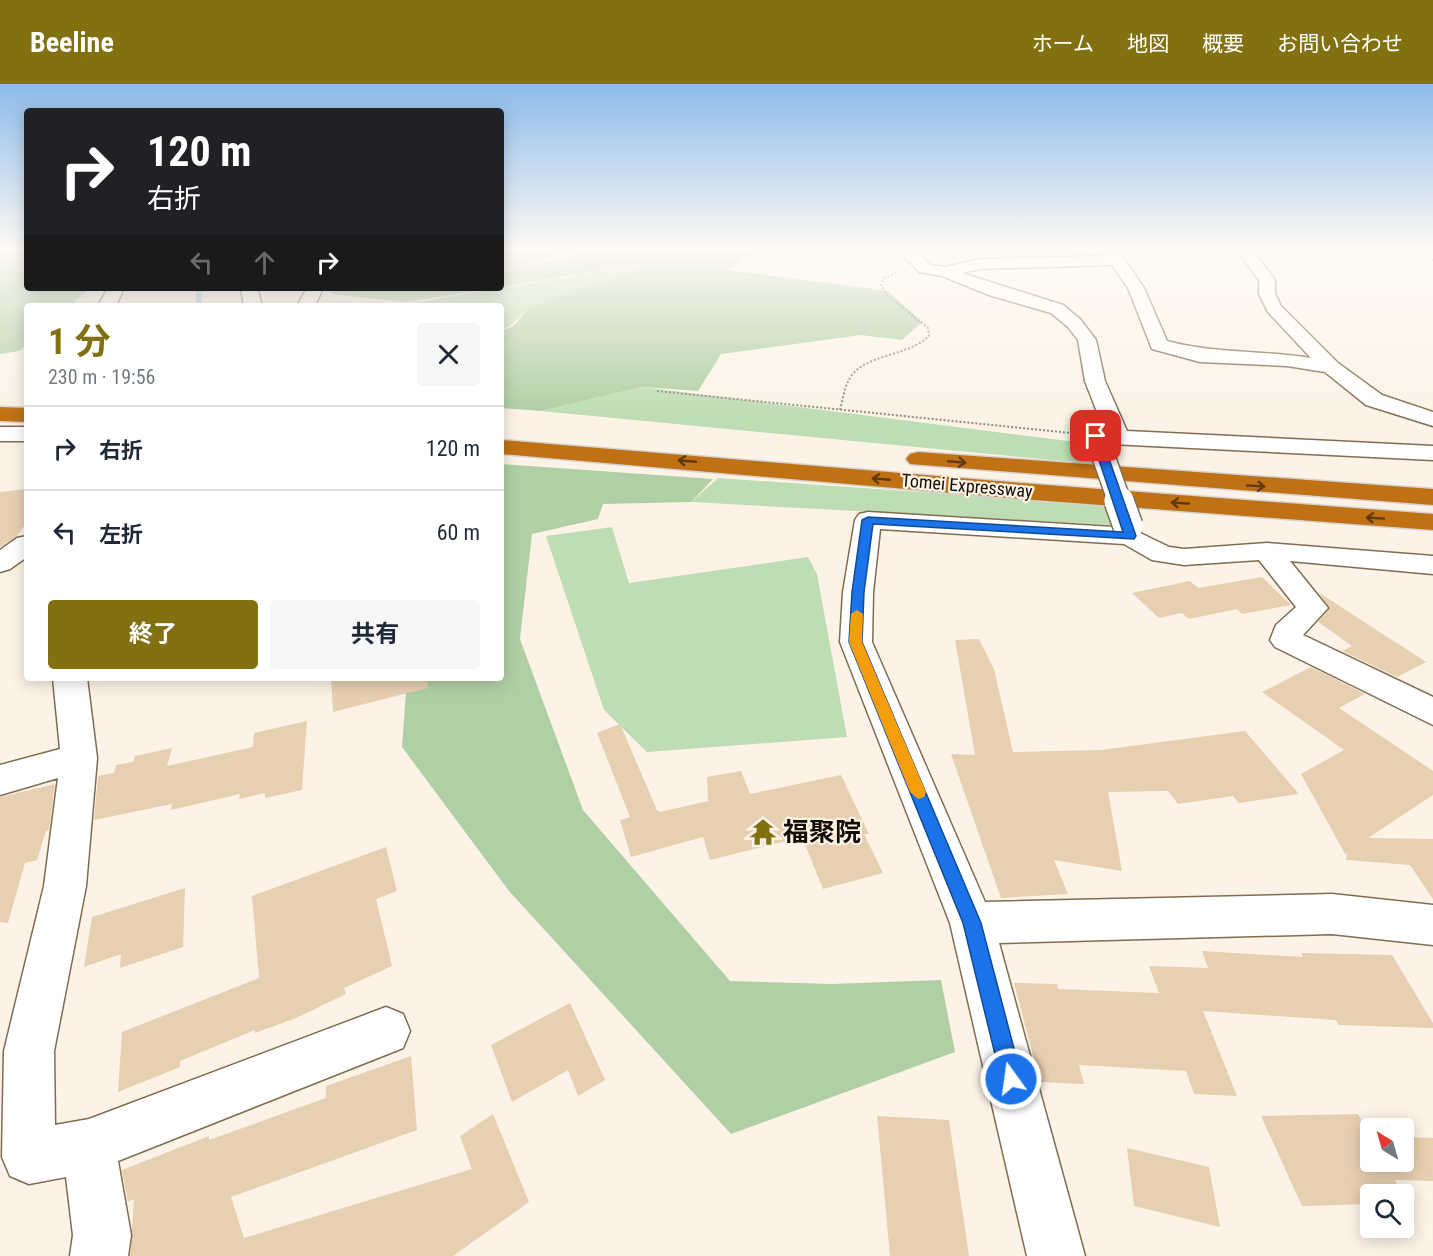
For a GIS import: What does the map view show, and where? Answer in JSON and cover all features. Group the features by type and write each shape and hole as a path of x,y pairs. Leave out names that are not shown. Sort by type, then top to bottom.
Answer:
{"highway":[{"path":"0,414 24,415"},
{"path":"504,424 728,443"},
{"name":"Tomei Expressway","path":"504,447 1021,491 1433,522"},
{"name":"Tomei Expressway","path":"895,457 1433,497"}],"street":[{"path":"1043,305 1058,309 1074,323 1087,340 1105,439 1129,531"},
{"path":"1143,305 1159,345 1200,356 1287,360 1330,367"},
{"path":"1272,305 1330,367 1374,400 1433,419"},
{"path":"0,434 24,434"},
{"path":"1105,439 1433,453"},
{"path":"1056,1256 972,923 856,642 858,592 868,520 1129,531 1162,554 1184,557 1267,551 1433,565"},
{"path":"0,563 24,546"},
{"path":"1267,551 1313,608 1287,633 1286,640 1433,712"},
{"path":"0,563 24,564"},
{"path":"70,681 79,758 65,886 29,1051 29,1157 89,1146 386,1031"},
{"path":"0,780 79,758"},
{"path":"972,923 1332,914 1433,925"},
{"path":"89,1146 102,1235 99,1256"}],"path":[{"path":"840,410 852,374 866,365 912,351 928,336 928,328 899,305"},
{"path":"657,391 1105,439"}],"green space":[{"path":"0,305 24,305 24,347 19,351 0,354"},
{"path":"504,305 537,305 528,308 510,326 504,329"},
{"path":"537,305 903,305 922,322 902,340 861,335 721,354 698,391 642,387 541,411 504,408 504,330 514,326 528,308"},
{"path":"642,387 1084,443 1093,464 541,411"},
{"path":"504,464 713,479 691,502 603,504 598,519 532,534 520,639 583,810 730,981 832,984 941,980 955,1052 731,1134 509,891 402,747 407,681 504,681"},
{"path":"718,478 1110,505 1112,525 691,502"},
{"path":"612,527 629,583 808,557 817,574 847,737 647,752 604,710 546,536"}],"building":[{"path":"24,489 24,526 17,536 0,547 0,492"},
{"path":"1262,577 1291,605 1242,614 1237,609 1189,619 1182,613 1159,618 1132,593 1190,581 1198,588"},
{"path":"1318,592 1426,662 1397,677 1342,651 1352,646 1318,622 1330,608"},
{"path":"979,639 994,669 1013,752 1101,750 1245,731 1299,794 1239,803 1233,796 1178,804 1168,791 1108,792 1122,871 1054,860 1068,894 1001,898 951,754 975,755 955,640"},
{"path":"1311,667 1365,694 1339,708 1433,771 1433,795 1368,838 1433,839 1433,899 1410,865 1346,860 1347,853 1345,854 1301,774 1344,750 1262,692"},
{"path":"331,681 427,681 428,688 333,712"},
{"path":"307,721 302,790 265,798 265,793 239,799 240,794 171,810 172,804 94,820 98,776 114,773 116,765 133,762 135,756 172,748 167,766 253,747 254,733"},
{"name":"福聚院","path":"620,724 657,810 660,812 708,801 707,777 741,771 750,794 841,775 869,834 864,834 883,873 823,889 802,837 710,860 703,837 631,857 620,820 630,817 597,733"},
{"path":"55,784 49,830 46,831 37,860 25,863 8,923 0,922 0,797"},
{"path":"386,847 397,891 376,899 392,966 344,988 346,994 296,1018 255,1033 255,1030 180,1061 180,1067 118,1092 122,1032 259,978 252,896"},
{"path":"185,888 183,947 120,968 121,954 84,967 92,917"},
{"path":"1202,951 1303,957 1301,953 1392,955 1433,1023 1433,1028 1339,1025 1336,1020 1203,1011 1237,1096 1194,1094 1186,1071 1079,1065 1084,1084 1040,1082 1014,983 1057,984 1058,989 1159,993 1149,966 1208,968"},
{"path":"570,1003 605,1080 578,1096 568,1070 512,1102 491,1045"},
{"path":"411,1056 417,1130 231,1197 244,1238 472,1169 460,1136 493,1114 529,1202 453,1256 130,1256 134,1199 128,1202 122,1170 209,1136 209,1140 326,1098 326,1086"},
{"path":"1358,1114 1360,1118 1360,1172 1414,1172 1414,1137 1433,1138 1433,1181 1395,1180 1397,1184 1360,1184 1360,1204 1302,1206 1261,1116"},
{"path":"877,1116 949,1120 969,1256 890,1256"},
{"path":"1127,1148 1209,1167 1220,1227 1134,1206"}],"slow traffic":[{"path":"857,614 856,642 918,792"}],"place":[{"name":"福聚院","path":"763,832"}],"route":[{"path":"1011,1079 972,923 856,642 858,592 868,520 1130,536 1096,436"}]}
